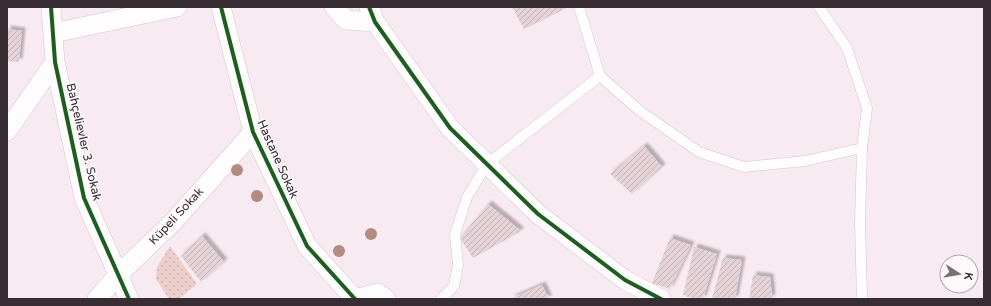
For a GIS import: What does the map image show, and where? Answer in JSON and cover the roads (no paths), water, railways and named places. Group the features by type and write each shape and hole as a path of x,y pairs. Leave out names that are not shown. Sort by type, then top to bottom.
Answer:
{"street":[{"path":"53,33 177,7"},
{"name":"Hastane Sokak","path":"221,7 253,132 307,246 355,299"},
{"path":"334,7 346,20 372,15 450,128 538,214 625,280 661,299"},
{"name":"Bahçelievler 3. Sokak","path":"48,8 53,33 55,62 84,198 129,299"},
{"path":"7,132 55,62"},
{"name":"Küpeli Sokak","path":"97,299 118,275 174,221 253,132"},
{"path":"355,299 378,294 386,299"}],"lane":[{"path":"579,7 600,76 640,111 698,152 744,167 804,161 862,148"},
{"path":"819,7 847,48 867,108 862,148 860,223 862,299"},
{"path":"441,299 454,286 458,266 455,234 467,197 487,164 600,76"}]}
